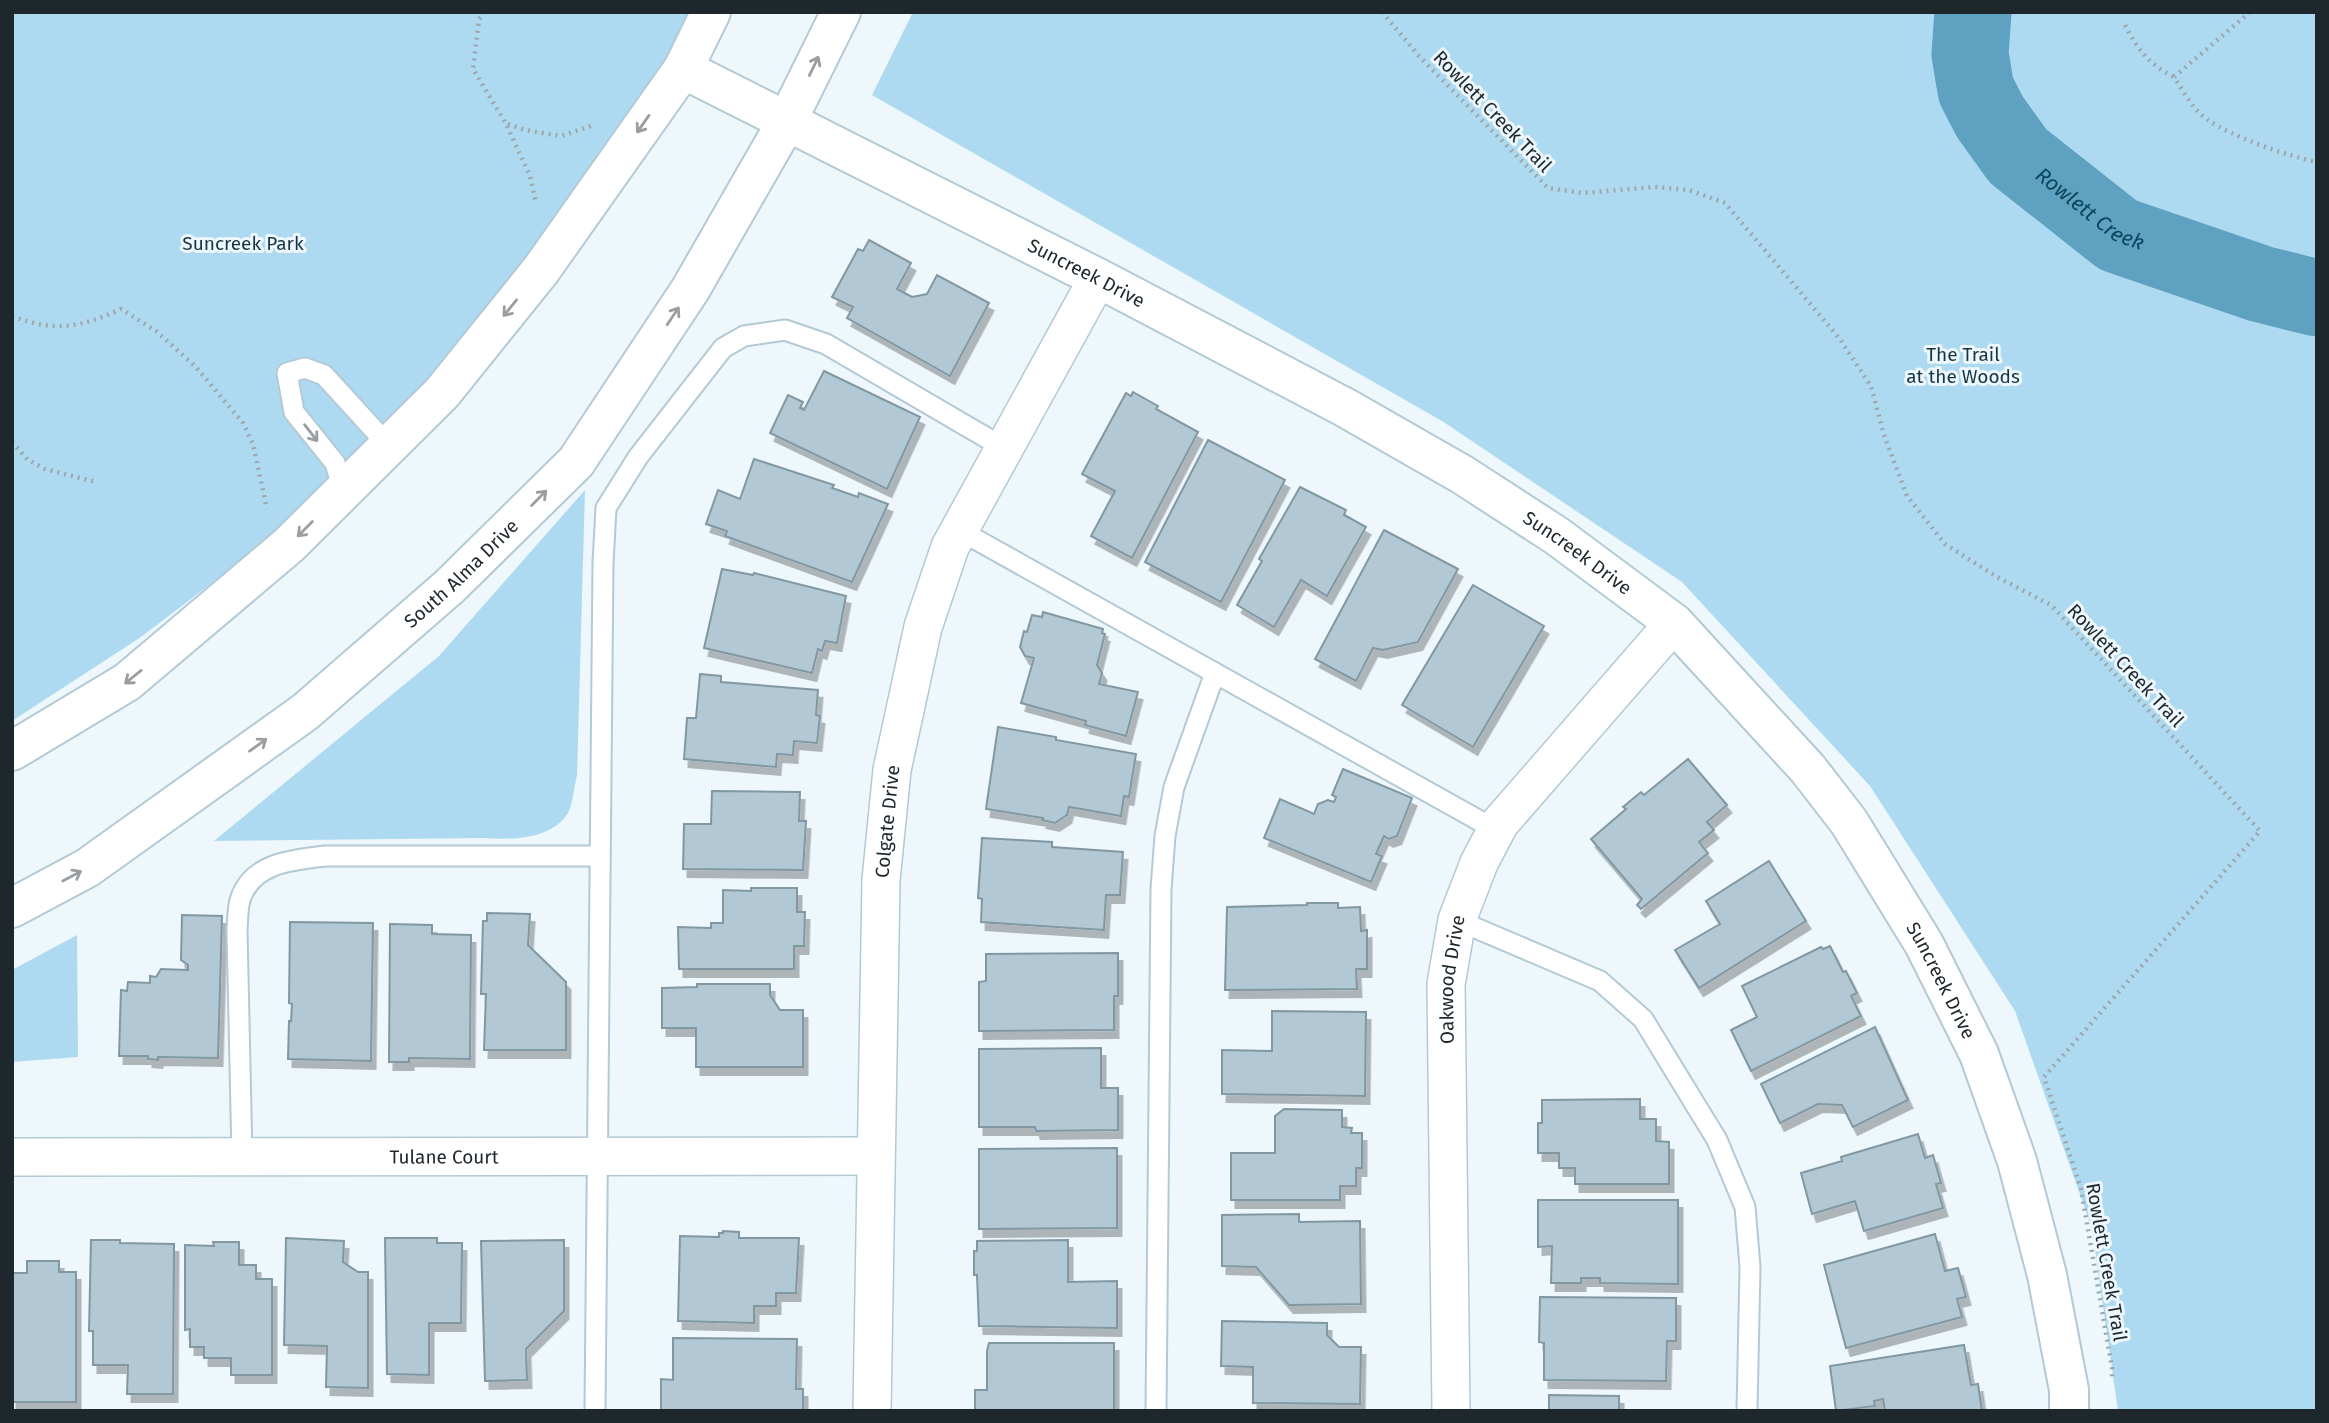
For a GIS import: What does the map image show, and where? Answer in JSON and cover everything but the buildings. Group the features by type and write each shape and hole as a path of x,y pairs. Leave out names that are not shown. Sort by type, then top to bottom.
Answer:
{"main road":[{"path":"12,751 127,682 289,545 443,393 541,270 683,69 711,12"},
{"name":"South Alma Drive","path":"12,908 87,868 305,712 449,587 576,462 690,290 787,121 841,12"},
{"name":"Suncreek Drive","path":"683,69 1098,278 1346,408 1464,475 1558,537 1674,623 1816,779 1849,822 1924,944 1979,1054 2017,1161 2047,1275 2069,1390 2069,1411"}],"street":[{"name":"Colgate Drive","path":"872,1411 881,880 892,770 922,627 950,547 1098,278"},
{"name":"Oakwood Drive","path":"1451,1411 1446,984 1457,920 1479,863 1496,830 1674,623"},
{"name":"Tulane Court","path":"12,1157 876,1156"}],"lane":[{"path":"595,1411 603,563 606,508 638,457 723,348 744,336 785,330 826,344 1004,448"},
{"path":"343,491 335,463 294,412 287,373 305,368 324,375 388,445"},
{"path":"959,530 1496,830"},
{"path":"1156,1411 1161,889 1165,836 1174,787 1215,673"},
{"path":"242,1157 237,930 241,897 255,877 280,862 325,856 600,856"},
{"path":"1457,920 1600,981 1643,1019 1717,1140 1745,1207 1750,1267 1747,1411"}],"path":[{"name":"Rowlett Creek Trail","path":"1382,12 1419,56 1548,188 1583,193 1654,187 1689,190 1725,203 1839,338 1871,386 1884,435 1907,496 1945,544 1997,577 2051,605 2260,831 2044,1077 2081,1189 2112,1368 2112,1389"},
{"path":"2174,77 2250,12"},
{"path":"2126,25 2146,57 2174,77 2190,102 2208,120 2286,155 2317,162"},
{"path":"506,124 561,136 596,125"},
{"path":"12,316 35,325 70,327 94,322 121,309 156,331 196,366 243,423 253,444 267,510"},
{"path":"12,442 28,460 45,470 96,482"}],"green space":[{"name":"Suncreek Park","path":"12,12 690,12 665,65 477,331 313,506 141,637 12,721"},
{"name":"The Trail at the Woods","path":"913,12 2317,12 2317,1411 2118,1411 2092,1228 2015,1011 1870,786 1682,582 1442,421 872,95"},
{"path":"585,490 577,775 570,809 561,822 541,833 506,839 214,841 439,656"},
{"path":"77,935 78,1057 12,1062 12,970"}],"waterway":[{"name":"Rowlett Creek","path":"1973,12 1970,54 1976,90 1990,117 2018,156 2118,235 2261,284 2317,298"}]}
